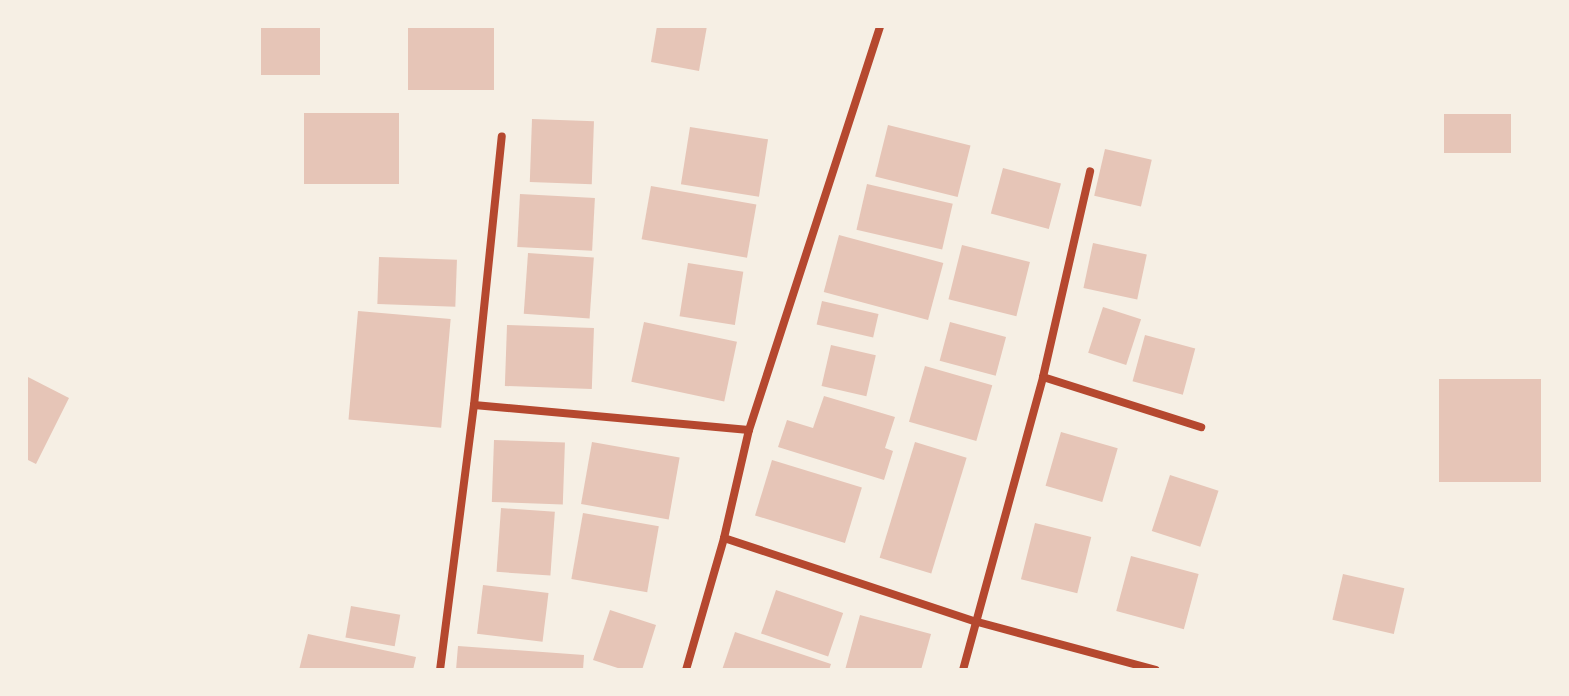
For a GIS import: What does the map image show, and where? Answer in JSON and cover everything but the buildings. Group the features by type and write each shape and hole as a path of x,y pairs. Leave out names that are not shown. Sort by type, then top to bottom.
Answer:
{"street":[{"path":"686,670 724,538 749,430 880,26"},
{"path":"440,670 474,405 502,136"},
{"path":"963,670 1043,377 1090,171"},
{"path":"1043,377 1201,427"},
{"path":"474,405 749,430"},
{"path":"724,538 974,621 1156,670"}]}
